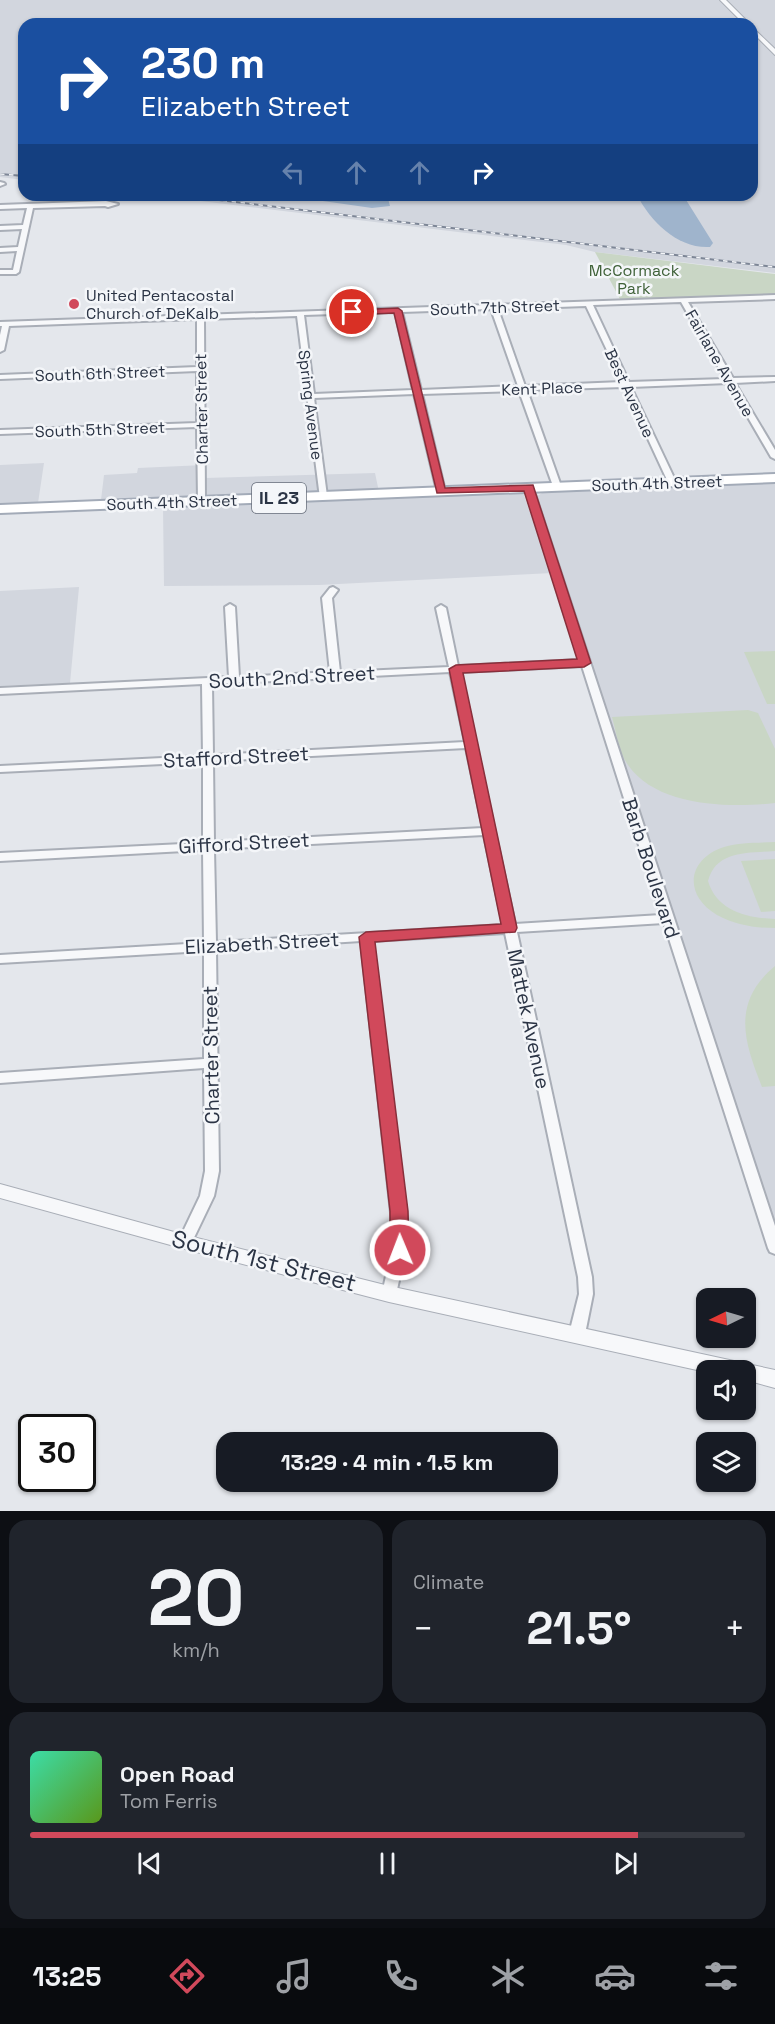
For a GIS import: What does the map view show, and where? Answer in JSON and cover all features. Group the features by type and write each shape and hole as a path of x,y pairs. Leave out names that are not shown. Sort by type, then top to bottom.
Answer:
{"main road":[{"name":"South 4th Street","path":"0,509 775,478"}],"street":[{"path":"723,0 741,18"},
{"path":"758,35 775,53"},
{"path":"0,207 104,204"},
{"path":"0,272 16,272 30,206"},
{"path":"0,228 25,227"},
{"path":"0,250 21,249"},
{"name":"South 7th Street","path":"3,324 775,297"},
{"name":"Fairlane Avenue","path":"683,300 775,457"},
{"name":"Best Avenue","path":"589,304 672,482"},
{"path":"494,308 557,486"},
{"path":"398,311 441,491"},
{"name":"Spring Avenue","path":"300,314 323,496"},
{"name":"Charter Street","path":"200,317 202,500"},
{"path":"0,350 3,324"},
{"name":"South 6th Street","path":"0,377 200,369"},
{"name":"Kent Place","path":"310,396 775,379"},
{"name":"South 5th Street","path":"0,432 201,425"},
{"name":"Barb Boulevard","path":"529,488 775,1248"},
{"path":"333,590 327,598 335,675"},
{"path":"230,607 234,680"},
{"name":"Mattek Avenue","path":"441,608 456,669 488,831 585,1277 586,1294 577,1334"},
{"name":"South 2nd Street","path":"0,691 584,663"},
{"name":"Charter Street","path":"185,1242 210,1187 213,1157 208,945 207,681"},
{"name":"Stafford Street","path":"0,769 471,745"},
{"name":"Gifford Street","path":"0,857 488,831"},
{"name":"Elizabeth Street","path":"0,959 668,919"},
{"path":"366,937 401,1240 389,1294"},
{"path":"0,1078 210,1063"},
{"name":"South 1st Street","path":"0,1191 185,1242 389,1294 696,1361"},
{"path":"756,1374 775,1379"}],"shaded area":[{"path":"0,0 775,0 775,273 201,201 758,201 758,18 18,18 18,179 0,177"},
{"path":"44,463 38,503 101,500 104,475 137,473 138,468 204,465 205,478 375,473 379,492 521,487 552,573 319,585 164,586 163,506 0,513 0,465"},
{"path":"775,482 775,1222 536,497 545,491"},
{"path":"79,587 70,683 0,686 0,591"}],"green space":[{"name":"McCormack Park","path":"595,252 775,274 775,296 621,301"},
{"path":"775,651 775,704 767,704 744,652"},
{"path":"748,710 758,713 775,749 775,803 737,805 696,802 675,797 657,789 641,779 628,765 620,748 612,717"},
{"path":"775,842 775,851 744,853 726,858 712,871 708,881 712,891 726,906 754,917 775,919 775,928 738,924 717,915 706,907 699,898 694,878 703,860 730,845"},
{"path":"775,859 775,911 761,912 741,861"},
{"path":"775,966 775,1086 762,1087 746,1038 745,1022 752,993"}],"water":[{"path":"323,201 389,201 390,206 372,208"},
{"path":"641,201 687,201 713,243 710,247 698,246 677,239 658,224"}],"railway":[{"path":"0,174 18,176"},
{"path":"228,201 775,267"}],"place":[{"name":"United Pentacostal Church of DeKalb","path":"74,304"}],"route":[{"path":"352,312 398,311 441,491 529,488 584,663 456,669 510,928 366,937 384,1102 399,1211 400,1250"}]}
